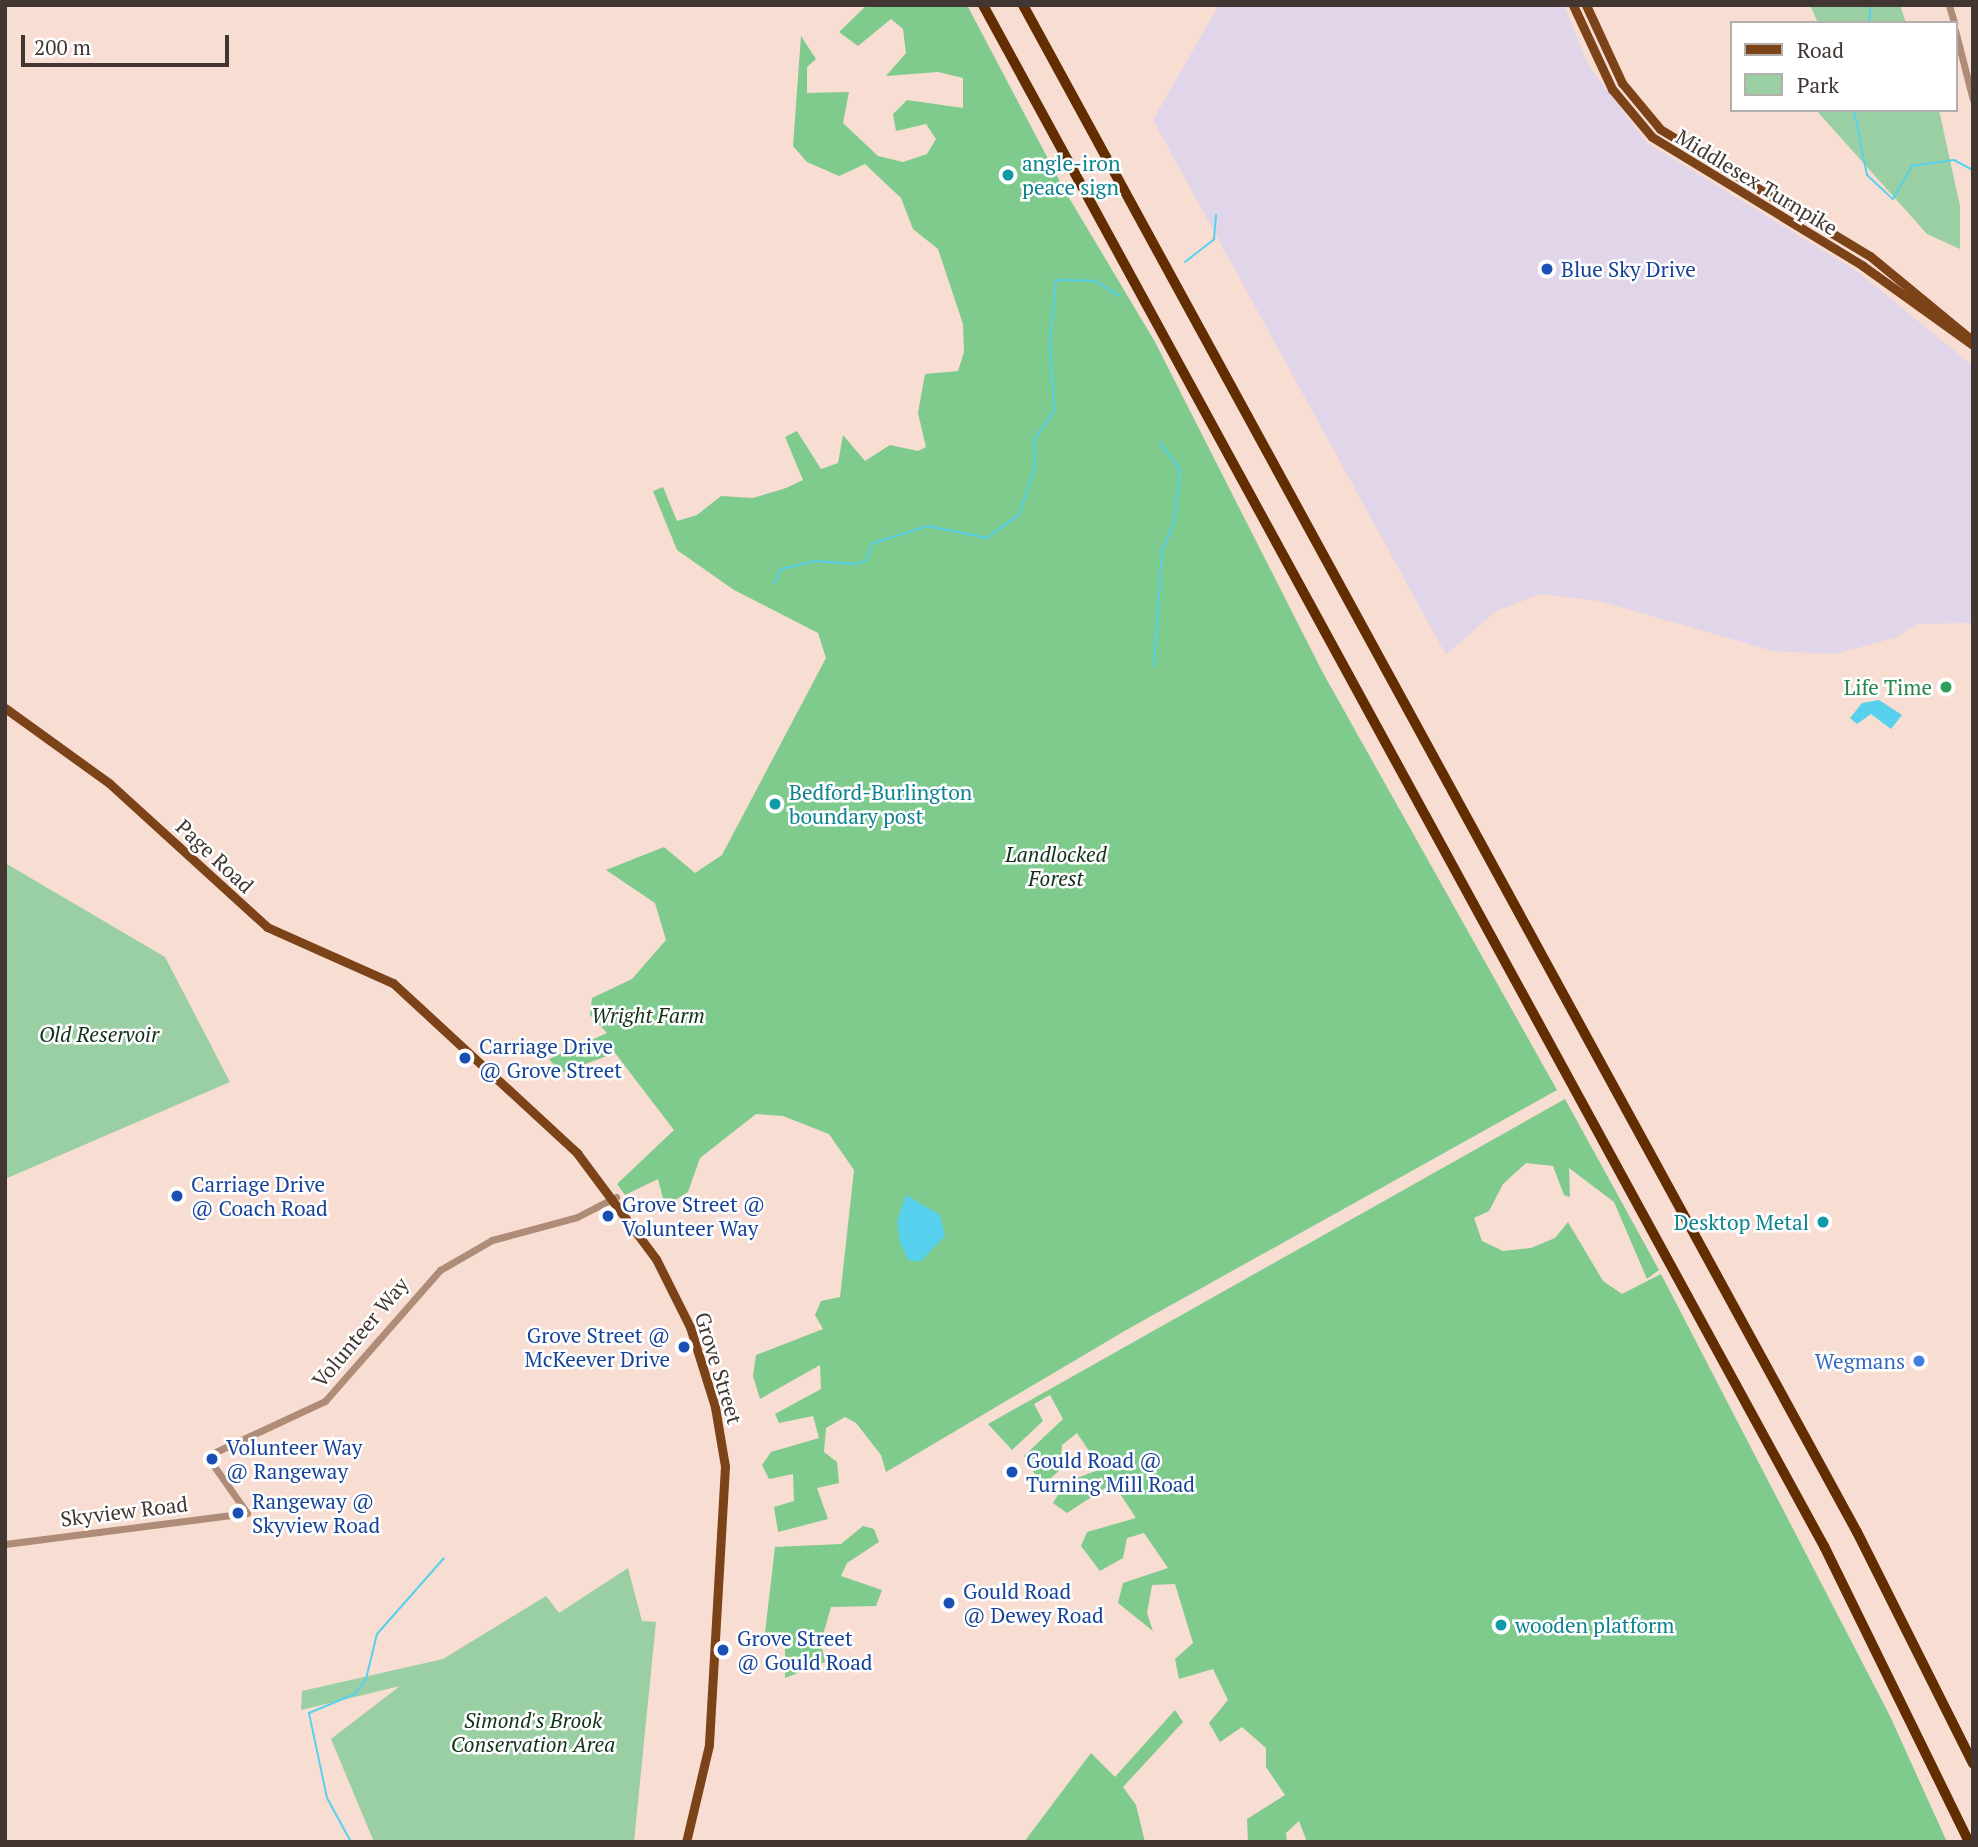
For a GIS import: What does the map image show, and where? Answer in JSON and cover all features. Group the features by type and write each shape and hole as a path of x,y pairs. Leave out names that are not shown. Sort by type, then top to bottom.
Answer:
{"highway":[{"path":"983,5 1830,1558 1969,1842"},
{"path":"1023,5 1857,1532 1973,1764"}],"main road":[{"name":"Middlesex Turnpike","path":"1573,5 1612,89 1653,137 1863,266 1973,343"},
{"name":"Middlesex Turnpike","path":"1586,5 1622,83 1661,129 1880,264 1973,343"},
{"name":"Page Road","path":"5,708 108,783 267,927 381,975 416,1003"},
{"name":"Grove Street","path":"416,1003 577,1153 615,1197 682,1308 724,1450 709,1745 686,1842"}],"street":[{"path":"1957,38 1973,100"},
{"name":"Volunteer Way","path":"247,1513 207,1456 325,1401 440,1270 492,1240 577,1217 615,1197"},
{"name":"Skyview Road","path":"5,1544 247,1513"}],"shaded area":[{"path":"1219,5 1564,5 1588,65 1647,143 1858,272 1973,366 1973,623 1917,624 1897,637 1836,654 1773,651 1599,601 1540,594 1496,611 1446,655 1153,120"}],"green space":[{"path":"867,5 967,5 1065,191 1155,342 1323,673 1557,1090 1128,1329 886,1472 881,1455 856,1423 845,1417 826,1428 824,1452 837,1462 839,1483 817,1488 828,1519 778,1532 774,1507 794,1501 793,1474 769,1479 762,1465 771,1452 819,1438 813,1416 779,1423 775,1414 821,1389 820,1365 760,1399 753,1376 756,1355 823,1329 815,1315 821,1301 840,1297 854,1170 829,1134 783,1116 756,1114 700,1158 688,1192 665,1206 658,1179 625,1195 617,1184 674,1130 615,1053 561,1073 549,1059 607,1033 590,1015 592,998 632,979 666,940 655,903 606,870 664,847 695,873 722,855 826,658 818,633 734,590 677,550 653,491 663,487 677,521 697,515 721,496 753,498 786,488 803,480 785,437 797,431 821,469 838,463 843,435 865,461 890,445 918,451 926,447 918,413 925,374 958,371 964,352 963,324 938,249 913,229 901,198 865,164 839,176 807,162 793,146 801,36 816,59 807,67 807,93 849,92 843,123 878,156 903,162 927,154 936,139 926,124 896,131 893,114 907,100 963,108 963,78 938,72 886,76 906,53 903,29 891,19 858,46 839,32"},
{"path":"1810,5 1900,5 1905,21 1817,21"},
{"path":"1818,112 1939,112 1960,206 1960,249 1927,234"},
{"name":"Old Reservoir","path":"5,863 165,957 230,1082 5,1179"},
{"path":"1565,1099 1659,1270 1647,1279 1614,1202 1569,1168 1570,1197 1564,1195 1553,1166 1526,1163 1503,1184 1489,1211 1474,1218 1482,1241 1503,1251 1531,1248 1555,1238 1568,1222 1603,1281 1622,1294 1661,1274 1890,1716 1947,1842 1307,1842 1299,1821 1286,1833 1287,1842 1248,1842 1247,1819 1285,1795 1266,1767 1266,1748 1242,1727 1220,1742 1209,1723 1228,1700 1213,1669 1179,1679 1175,1659 1193,1643 1175,1584 1152,1585 1147,1613 1153,1631 1118,1603 1123,1583 1168,1568 1144,1533 1127,1538 1123,1558 1100,1571 1081,1546 1087,1532 1136,1518 1113,1483 1067,1513 1053,1503 1066,1482 1101,1469 1077,1433 1062,1445 1060,1470 1042,1486 1024,1456 1063,1419 1050,1395 1034,1404 1043,1421 1012,1450 988,1424"},
{"path":"863,1526 874,1529 879,1542 847,1563 841,1576 882,1590 876,1606 831,1607 821,1642 825,1662 785,1678 785,1643 765,1633 775,1547 841,1544"},
{"name":"Simond's Brook Conservation Area","path":"628,1568 642,1621 656,1622 634,1842 374,1842 331,1739 400,1686 301,1710 302,1691 443,1659 546,1596 559,1613"},
{"path":"1175,1710 1183,1722 1123,1787 1136,1805 1145,1842 1024,1842 1091,1753 1115,1777"}],"water":[{"path":"1879,700 1902,715 1891,729 1871,714 1857,724 1850,718 1862,703"},
{"path":"906,1195 940,1215 945,1236 921,1261 909,1261 900,1242 897,1221"}],"waterway":[{"path":"1869,21 1871,5"},
{"path":"1854,112 1867,175 1893,199 1912,166 1954,160 1973,170"},
{"path":"1185,262 1214,239 1216,215"},
{"path":"774,583 781,569 815,561 854,564 866,561 873,543 928,526 987,538 1019,515 1035,467 1034,440 1054,410 1050,343 1056,280 1095,281 1120,296"},
{"path":"1154,666 1162,551 1174,523 1180,470 1160,442"},
{"path":"351,1842 327,1798 309,1713 355,1694 366,1679 377,1634 444,1558"}],"place":[{"name":"angle-iron peace sign","path":"1008,175"},
{"name":"Blue Sky Drive","path":"1547,269"},
{"name":"Life Time","path":"1946,687"},
{"name":"Bedford-Burlington boundary post","path":"775,804"},
{"name":"Carriage Drive @ Grove Street","path":"465,1058"},
{"name":"Carriage Drive @ Coach Road","path":"177,1196"},
{"name":"Grove Street @ Volunteer Way","path":"608,1216"},
{"name":"Desktop Metal","path":"1823,1222"},
{"name":"Grove Street @ McKeever Drive","path":"684,1347"},
{"name":"Wegmans","path":"1919,1361"},
{"name":"Volunteer Way @ Rangeway","path":"212,1459"},
{"name":"Gould Road @ Turning Mill Road","path":"1012,1472"},
{"name":"Rangeway @ Skyview Road","path":"238,1513"},
{"name":"Gould Road @ Dewey Road","path":"949,1603"},
{"name":"wooden platform","path":"1501,1625"},
{"name":"Grove Street @ Gould Road","path":"723,1650"}],"park label":[{"name":"Landlocked Forest","path":"1056,866"},
{"name":"Wright Farm","path":"648,1015"}]}
